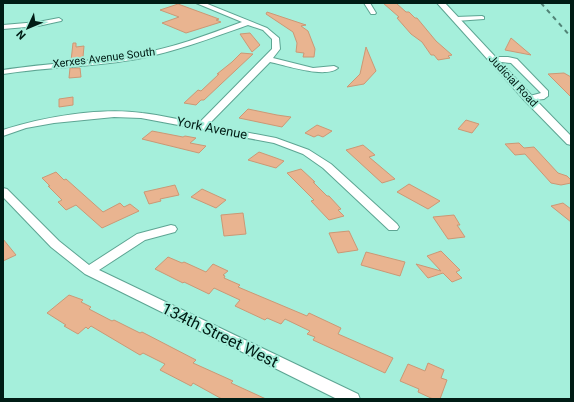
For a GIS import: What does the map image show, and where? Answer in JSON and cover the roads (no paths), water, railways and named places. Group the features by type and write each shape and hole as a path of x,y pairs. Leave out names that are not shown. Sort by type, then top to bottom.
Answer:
{"street":[{"path":"199,3 265,29 275,38 276,49 202,126"},
{"path":"367,3 374,13"},
{"name":"Judicial Road","path":"441,3 529,99 571,142"},
{"path":"456,19 482,18"},
{"path":"3,27 38,24 58,20"},
{"name":"Xerxes Avenue South","path":"3,72 32,66 124,58 153,53 177,47 249,22"},
{"path":"268,59 313,70 334,68"},
{"path":"492,59 508,59 514,62 545,93 544,96 529,99"},
{"name":"York Avenue","path":"3,133 24,126 54,120 114,114 140,115 276,141 306,152 327,166 393,227"},
{"name":"134th Street West","path":"3,191 55,244 89,272 352,399"},
{"path":"89,272 141,237 171,229"}],"railway":[{"path":"541,3 571,37"}]}
